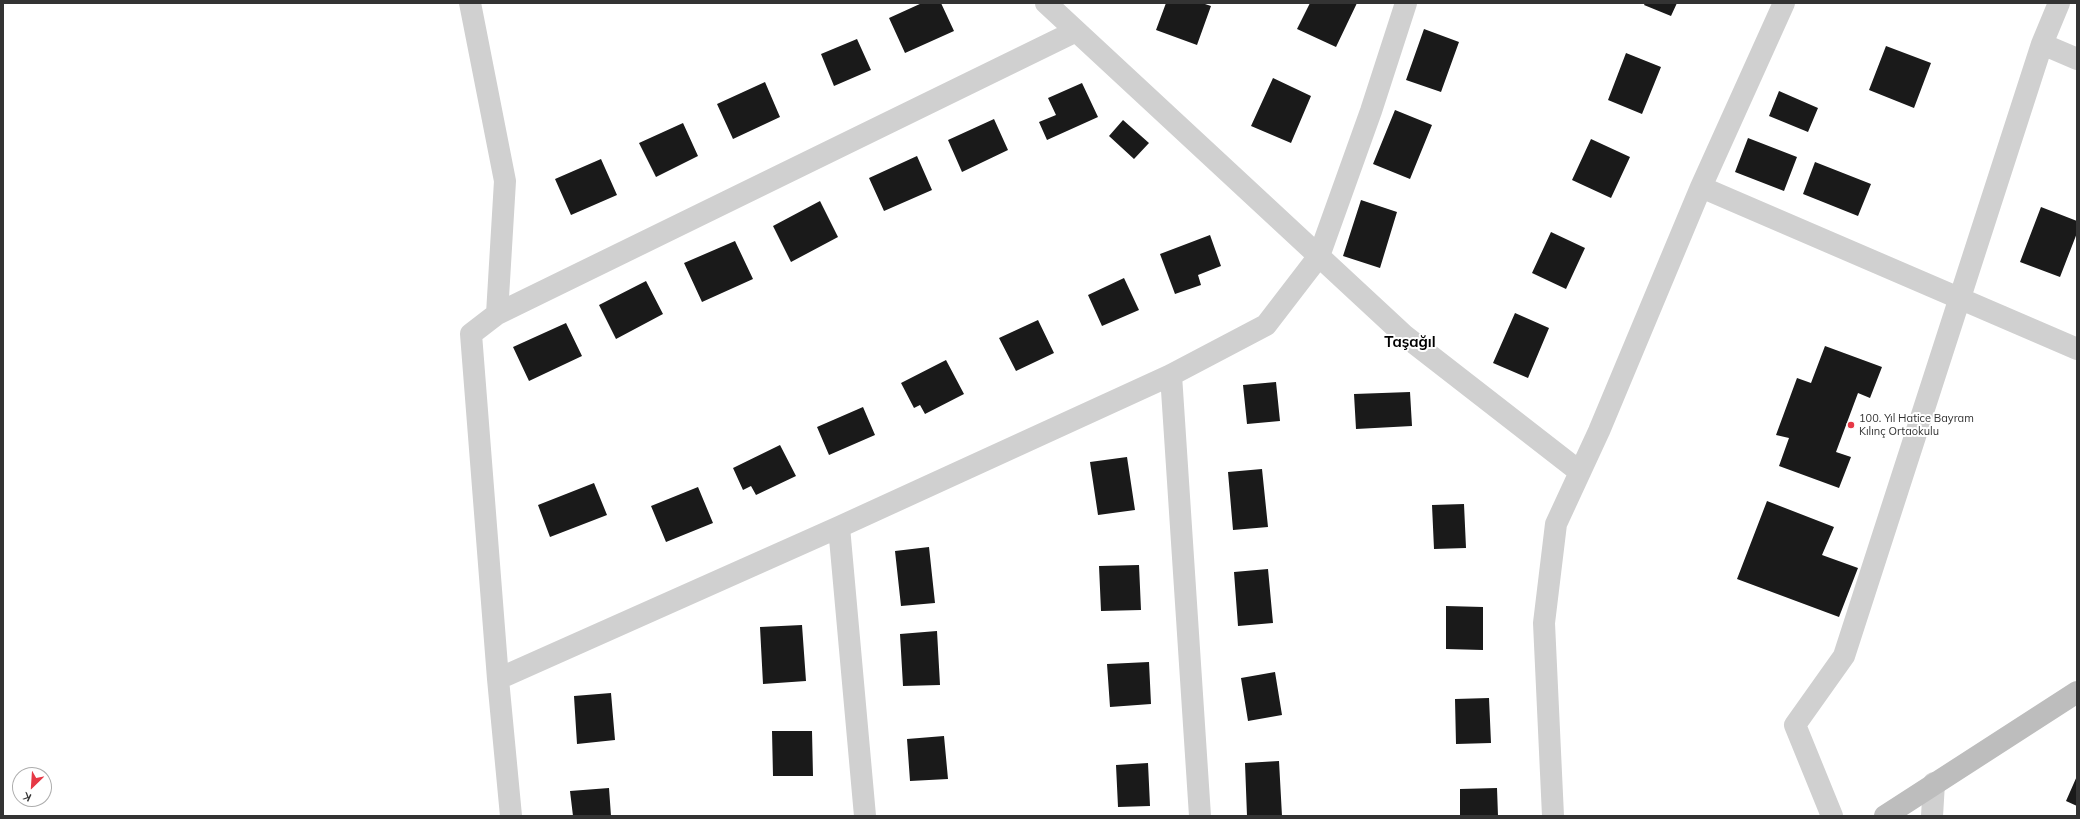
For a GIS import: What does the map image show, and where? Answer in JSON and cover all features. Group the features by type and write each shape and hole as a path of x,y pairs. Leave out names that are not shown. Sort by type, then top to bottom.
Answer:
{"street":[{"path":"470,3 505,181 497,314"},
{"path":"1046,3 1405,336 1580,472"},
{"path":"498,680 840,527 1171,375 1266,325 1319,256 1406,3"},
{"path":"1553,816 1544,623 1556,524 1599,431 1701,187 1784,3"},
{"path":"1832,816 1795,725 1844,656 2042,44 2059,3"},
{"path":"511,816 498,680 471,334 497,314 1076,31"},
{"path":"2042,44 2077,59"},
{"path":"1701,187 2077,349"},
{"path":"1171,375 1200,816"},
{"path":"840,527 865,816"},
{"path":"1885,816 2077,692"},
{"path":"1932,816 1934,783"}],"building":[{"path":"922,3 941,3 954,31 905,53 889,18"},
{"path":"1166,3 1202,3 1211,6 1197,45 1156,30"},
{"path":"1310,3 1357,3 1336,47 1297,29"},
{"path":"1645,3 1677,3 1671,16 1644,5"},
{"path":"1424,29 1459,42 1441,92 1406,80"},
{"path":"857,39 871,70 834,86 821,54"},
{"path":"1886,46 1931,63 1914,108 1869,90"},
{"path":"1626,53 1661,67 1642,114 1608,100"},
{"path":"1273,78 1311,96 1291,143 1251,126"},
{"path":"765,82 780,117 733,139 717,104"},
{"path":"1082,83 1098,117 1047,140 1039,122 1056,115 1048,98"},
{"path":"1779,91 1818,108 1808,132 1769,116"},
{"path":"1395,110 1432,125 1410,179 1373,164"},
{"path":"994,119 1008,150 962,172 948,140"},
{"path":"1123,120 1149,143 1134,159 1109,136"},
{"path":"683,123 698,156 656,177 639,143"},
{"path":"1748,138 1797,157 1784,191 1735,172"},
{"path":"1591,139 1630,157 1611,198 1572,180"},
{"path":"917,156 932,190 884,211 869,178"},
{"path":"601,159 617,195 571,215 555,179"},
{"path":"1815,162 1871,184 1858,216 1803,194"},
{"path":"1361,200 1397,212 1380,268 1343,256"},
{"path":"820,201 838,237 791,262 773,226"},
{"path":"2041,207 2077,221 2077,233 2060,277 2020,262"},
{"path":"1551,232 1585,248 1566,289 1532,273"},
{"path":"1210,235 1221,266 1198,275 1201,285 1175,294 1160,254"},
{"path":"735,241 753,279 702,302 684,263"},
{"path":"1124,278 1139,310 1102,326 1088,295"},
{"path":"646,281 663,314 616,339 599,305"},
{"path":"1515,313 1549,328 1528,378 1493,363"},
{"path":"1038,320 1054,353 1016,371 999,338"},
{"path":"566,323 582,356 529,381 513,347"},
{"path":"1825,346 1882,367 1870,398 1858,393 1836,452 1851,457 1839,488 1779,466 1789,438 1776,435 1797,378 1811,383"},
{"path":"946,360 964,394 925,414 920,405 914,408 901,383"},
{"path":"1276,382 1280,421 1247,424 1243,385"},
{"path":"1410,392 1412,426 1356,429 1354,394"},
{"path":"863,407 875,435 829,455 817,427"},
{"path":"780,445 796,476 756,495 751,486 743,490 733,468"},
{"path":"1127,457 1135,510 1098,515 1090,462"},
{"path":"1262,469 1268,527 1233,530 1228,472"},
{"path":"594,483 607,515 550,537 538,505"},
{"path":"698,487 713,523 666,542 651,506"},
{"path":"1767,501 1834,527 1822,555 1858,568 1839,617 1737,579"},
{"path":"1464,504 1466,548 1434,549 1432,505"},
{"path":"929,547 935,603 901,606 895,551"},
{"path":"1139,565 1141,610 1101,611 1099,566"},
{"path":"1268,569 1273,623 1238,626 1234,572"},
{"path":"1446,606 1483,607 1483,650 1446,649"},
{"path":"802,625 806,681 763,684 760,627"},
{"path":"937,631 940,685 903,686 900,634"},
{"path":"1149,662 1151,704 1110,707 1107,664"},
{"path":"1275,672 1282,715 1248,721 1241,678"},
{"path":"611,693 615,740 577,744 574,696"},
{"path":"1489,698 1491,743 1456,744 1455,699"},
{"path":"772,731 812,731 813,776 773,776"},
{"path":"944,736 948,779 910,781 907,739"},
{"path":"1279,761 1282,816 1247,816 1245,763"},
{"path":"1148,763 1150,806 1118,807 1116,765"},
{"path":"2077,776 2077,806 2066,801"},
{"path":"609,788 611,816 573,816 570,791"},
{"path":"1497,788 1498,816 1460,816 1460,789"}],"place":[{"name":"100. Yıl Hatice Bayram Kılınç Ortaokulu","path":"1851,425"}],"district":[{"name":"Taşağıl","path":"1410,342"}]}
